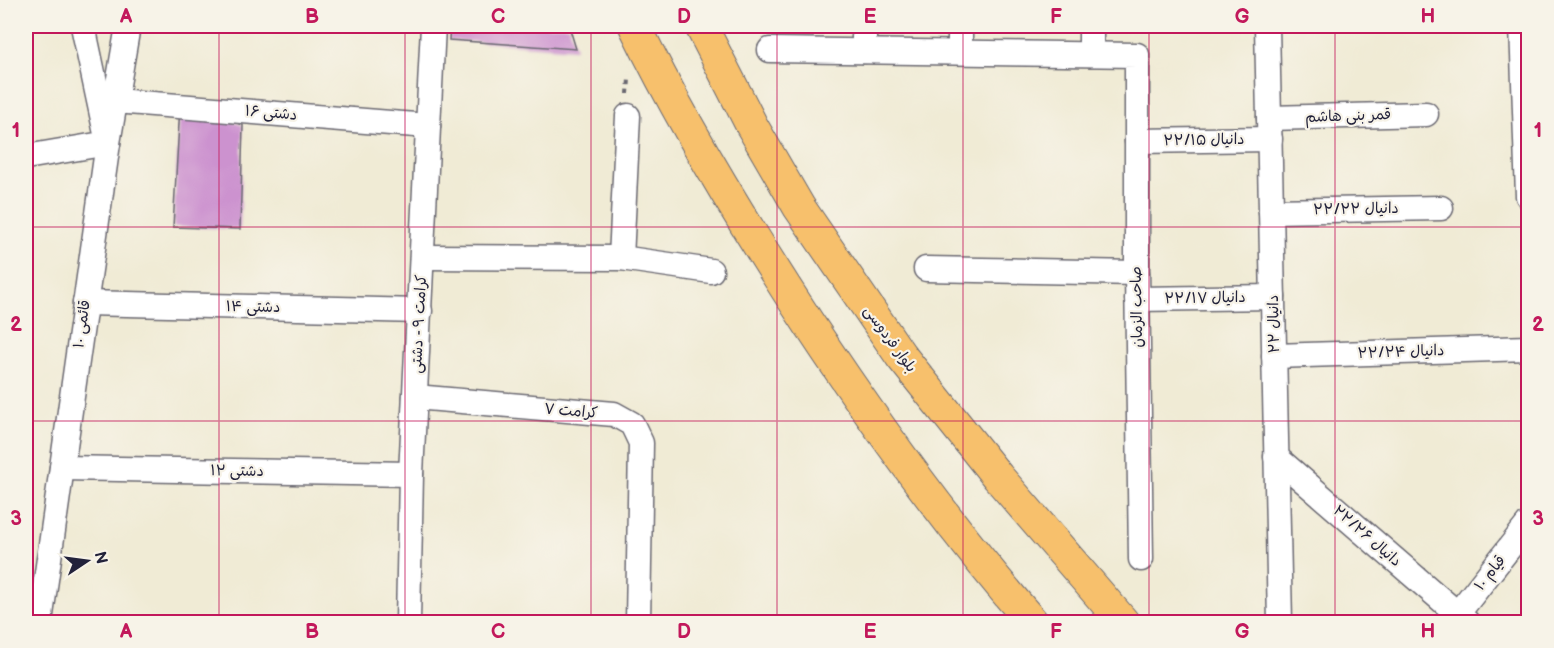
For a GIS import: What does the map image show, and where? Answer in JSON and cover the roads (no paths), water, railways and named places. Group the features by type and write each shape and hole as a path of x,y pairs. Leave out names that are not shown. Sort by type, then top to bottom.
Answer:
{"main road":[{"path":"635,26 660,76 738,213 855,394 947,517 1032,622"},
{"name":"بلوار فردوسی","path":"701,26 752,126 799,207 901,356 998,477 1123,622"}],"street":[{"path":"26,157 108,143 83,26"},
{"name":"قائمی ۱۰","path":"40,622 108,143 128,26"},
{"name":"کرامت ۹ - دشتی","path":"408,622 411,474 433,26"},
{"path":"864,26 864,51"},
{"path":"960,26 960,52"},
{"path":"771,50 1091,54 1091,26"},
{"name":"دانیال ۲۲","path":"1267,26 1280,622"},
{"path":"1522,26 1528,196"},
{"name":"صاحب الزمان","path":"1091,54 1137,55 1137,299 1141,559"},
{"name":"دشتی ۱۶","path":"115,100 428,126"},
{"name":"قمر بنی هاشم","path":"1270,129 1426,114"},
{"path":"621,258 628,116"},
{"name":"دانیال ۲۲/۱۵","path":"1137,141 1270,129"},
{"name":"دانیال ۲۲/۲۲","path":"1271,211 1441,208"},
{"path":"423,257 621,258 711,271"},
{"path":"926,269 1137,273"},
{"name":"دانیال ۲۲/۱۷","path":"1137,299 1273,297"},
{"name":"دشتی ۱۴","path":"85,303 420,311"},
{"name":"دانیال ۲۲/۲۴","path":"1274,356 1528,348"},
{"name":"کرامت ۷","path":"415,397 614,414 632,424 641,443 638,622"},
{"name":"دانیال ۲۲/۲۶","path":"1276,457 1459,620"},
{"name":"دشتی ۱۲","path":"62,468 411,474"},
{"name":"قیام ۱۰","path":"1459,620 1528,524"}]}
